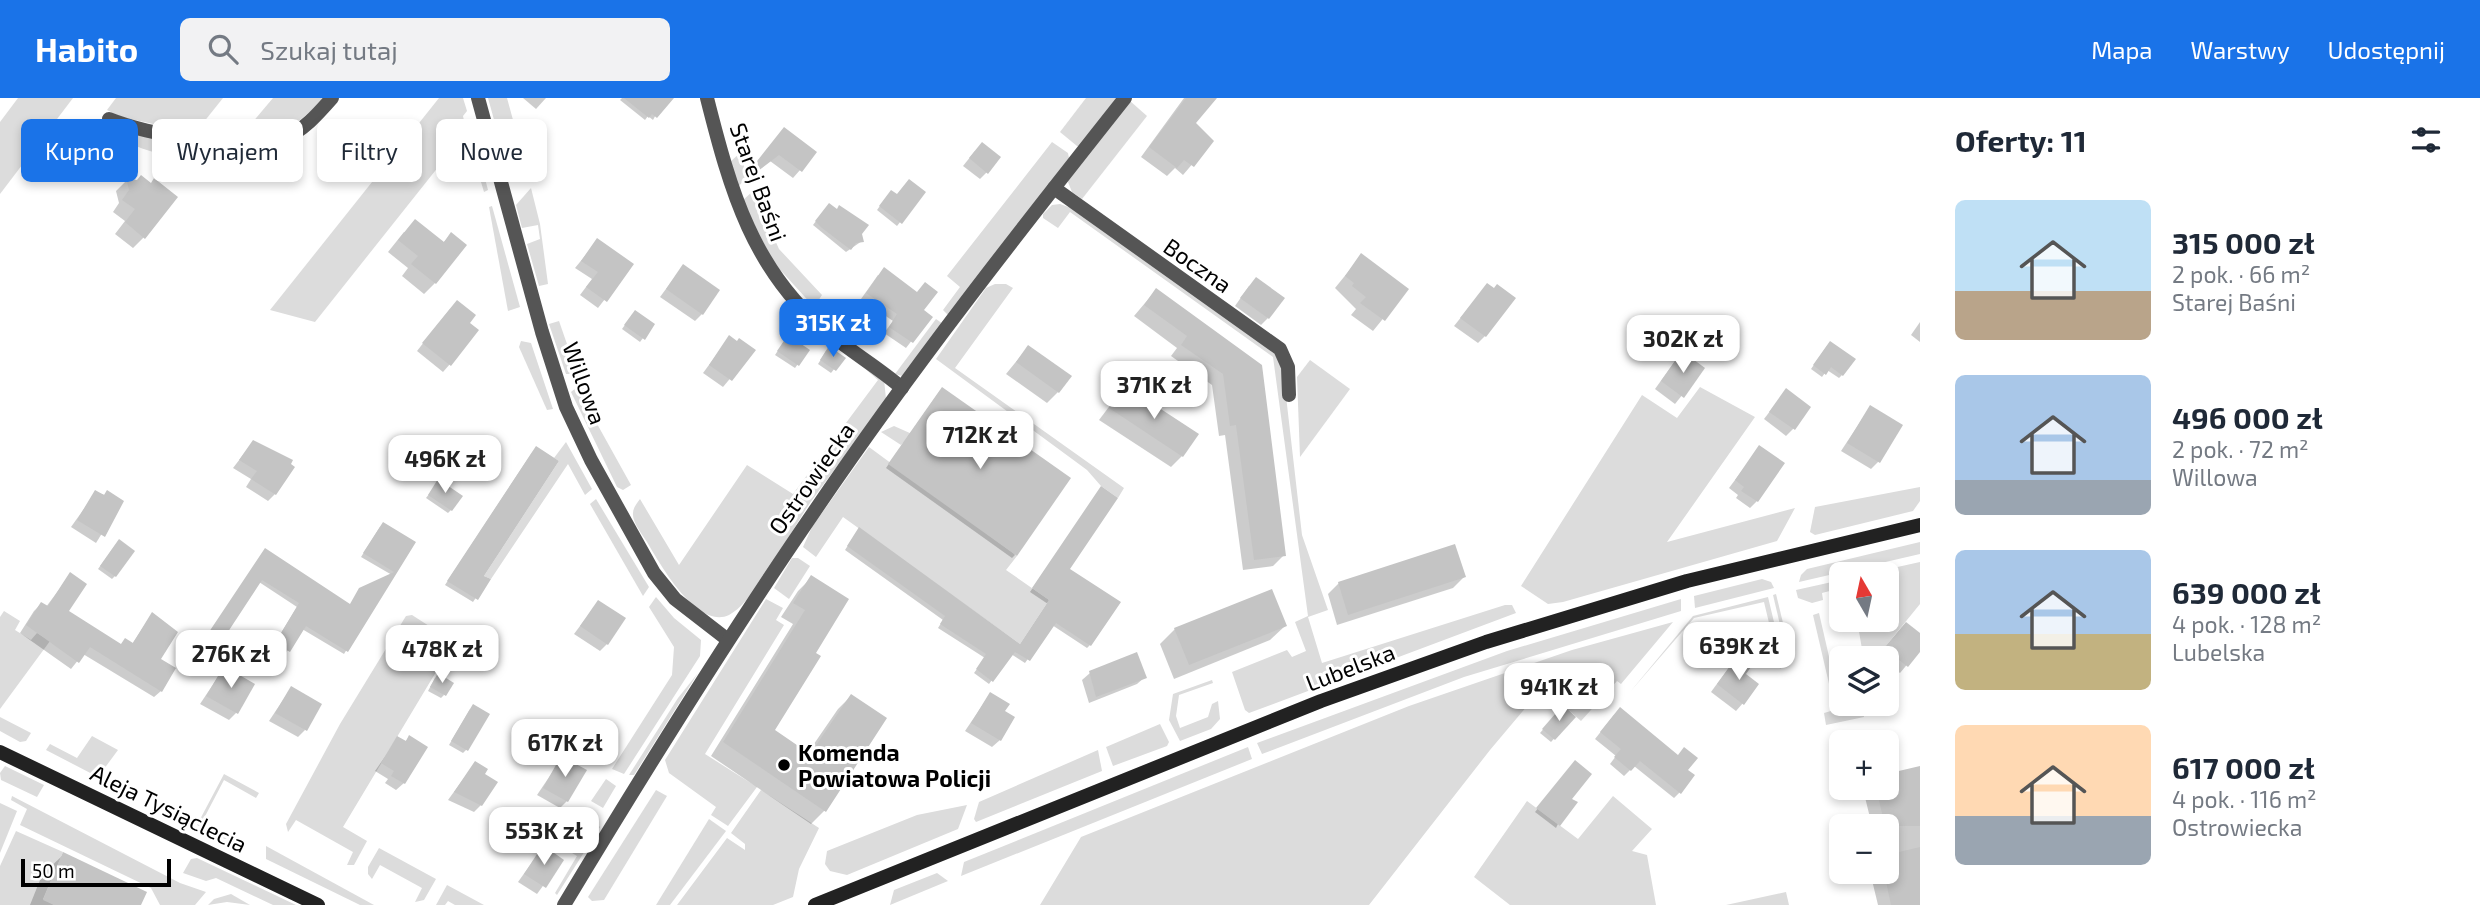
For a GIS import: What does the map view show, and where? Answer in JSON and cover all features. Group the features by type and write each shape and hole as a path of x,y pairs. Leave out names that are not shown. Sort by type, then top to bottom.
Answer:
{"street":[{"path":"138,128 235,145 257,145 283,139 294,133 332,98"},
{"name":"Willowa","path":"478,98 537,313 566,407 654,573 675,598 728,640"},
{"name":"Starej Baśni","path":"707,98 733,192 765,264 829,334 879,368 902,388"},
{"name":"Ostrowiecka","path":"564,905 728,640 814,511 902,388 1125,98"},
{"name":"Boczna","path":"1054,188 1280,349 1287,367 1289,395"},
{"name":"Lubelska","path":"815,905 1321,701 1473,646 1687,581 1920,525"},
{"name":"Aleja Tysiąclecia","path":"0,752 318,905"}],"shaded area":[{"path":"18,98 73,98 57,119 21,119 21,166 0,194 0,122"},
{"path":"116,98 223,98 206,119 152,119 152,124 121,117 107,110"},
{"path":"273,98 324,98 300,119 255,119"},
{"path":"439,98 463,98 467,111 464,119 436,119 436,170 315,322 270,310 372,182 422,182 422,119"},
{"path":"488,98 507,98 513,119 494,119"},
{"path":"1086,98 1118,98 1081,146 1077,146 1060,132"},
{"path":"1130,101 1147,116 1082,199 1072,192 1068,182 1070,177"},
{"path":"138,134 152,136 152,151 138,147"},
{"path":"1052,142 1068,153 1069,158 949,316 943,310 960,287 947,276"},
{"path":"740,153 747,177 738,187 730,162"},
{"path":"481,182 486,182 488,190 484,192"},
{"path":"531,188 540,224 548,284 539,286 527,244 540,239 538,225 522,228 516,205"},
{"path":"753,191 779,249 822,295 814,307 774,263 742,201"},
{"path":"1060,204 1071,208 1273,350 1283,370 1302,535 1328,610 1308,617 1322,663 1505,605 1512,605 1516,613 1249,713 1245,710 1232,672 1287,650 1292,657 1306,651 1295,622 1308,616 1273,357 1070,212 1058,228 1043,218 1043,214 1052,205"},
{"path":"492,206 520,307 508,311 489,207"},
{"path":"995,284 1006,284 1013,288 955,368 1124,488 1118,498 1101,486 1087,470 936,359 986,288"},
{"path":"837,304 848,314 836,331 828,323"},
{"path":"936,319 943,324 902,376 895,374"},
{"path":"559,321 576,370 569,374 566,374 549,324"},
{"path":"521,341 531,343 553,409 547,410 519,347"},
{"path":"848,354 884,379 886,399 810,503 750,596 729,615 717,617 705,613 692,604 670,579 636,524 633,517 635,506 640,499 679,565 747,465 793,494 878,380"},
{"path":"1310,360 1350,389 1300,457 1297,377"},
{"path":"582,383 596,422 631,485 623,490 617,487 571,392"},
{"path":"1700,387 1755,417 1667,542 1795,508 1777,541 1563,602 1548,604 1521,586 1642,395 1677,418"},
{"path":"894,426 912,434 901,445 881,432"},
{"path":"566,442 592,489 585,495 568,464 491,579 484,576 559,461 554,458"},
{"path":"869,447 1017,556 1006,570 1049,600 1020,644 843,517 816,557 803,547 812,527"},
{"path":"1920,487 1920,501 1913,511 1815,535 1810,532 1815,507"},
{"path":"596,499 649,587 643,596 590,504"},
{"path":"1920,542 1920,554 1885,562 1836,562"},
{"path":"792,558 798,558 810,566 789,599 774,588"},
{"path":"1920,562 1920,604 1899,630 1899,567"},
{"path":"1829,564 1829,575 1799,582 1807,569"},
{"path":"1762,579 1771,582 1774,588 1695,608 1694,596"},
{"path":"1829,583 1829,591 1822,593 1823,600 1812,603 1798,598 1796,590"},
{"path":"1776,594 1791,656 1788,659 1773,595"},
{"path":"656,597 674,618 701,640 700,656 624,774 612,769 672,675 674,647 649,607"},
{"path":"1768,597 1784,664 1780,669 1764,602 1694,618 1630,692 1693,616"},
{"path":"766,599 783,608 776,620 784,625 705,754 757,787 728,826 711,815 716,807 669,773 665,760"},
{"path":"1681,599 1681,611 1464,677 1262,754 1257,743 1507,651"},
{"path":"4,611 20,621 15,630 31,640 37,633 50,641 0,709 0,617"},
{"path":"1819,613 1829,657 1829,684 1813,615"},
{"path":"412,615 454,642 343,827 367,841 354,865 347,865 353,852 296,820 288,832 286,824 340,724 406,616"},
{"path":"1673,622 1621,684 1617,681 1581,721 1543,687 1490,750 1369,905 1040,905 1081,837 1409,706 1572,650"},
{"path":"1859,632 1897,632 1886,646 1861,646"},
{"path":"698,673 634,775 629,775 678,698"},
{"path":"1212,680 1213,683 1179,695 1176,716 1180,728 1208,717 1212,704 1218,701 1220,719 1211,729 1180,741 1169,720 1173,694"},
{"path":"1829,712 1829,716 1864,717 1826,725 1824,713"},
{"path":"0,717 31,733 26,741 20,742 0,731"},
{"path":"1160,724 1169,742 1167,746 1113,766 1106,747"},
{"path":"92,736 118,750 98,777 46,750 50,744 77,758"},
{"path":"1248,747 1252,759 961,876 964,862"},
{"path":"1098,750 1102,771 976,822 974,819 979,802"},
{"path":"5,766 44,785 37,797 1,780 0,773"},
{"path":"224,774 259,793 256,798 224,780 202,822 230,837 225,839 197,825"},
{"path":"606,779 616,786 603,808 591,801"},
{"path":"656,790 667,796 604,900 592,901 588,897"},
{"path":"761,790 819,828 799,869 793,897 773,905 677,905 727,838 745,850 745,844 731,833"},
{"path":"12,796 180,883 206,892 195,905 160,905 151,888 20,825 27,809 11,800"},
{"path":"1613,796 1652,829 1632,851 1647,855 1656,905 1510,905 1474,877 1527,801 1578,839"},
{"path":"0,803 17,811 0,853"},
{"path":"967,805 958,829 847,875 830,871 825,864 827,851 917,815"},
{"path":"584,812 600,827 557,895 555,893 577,856 562,847"},
{"path":"709,819 726,831 670,905 656,905"},
{"path":"16,831 63,852 43,899 54,905 0,905 0,866"},
{"path":"266,846 374,905 360,905 266,859"},
{"path":"379,848 436,879 424,900 415,902 422,888 380,865 372,879 368,874 368,867"},
{"path":"197,858 296,905 273,905 216,878 206,881 183,873 191,859"},
{"path":"937,873 948,881 890,905 894,890"},
{"path":"447,885 484,905 455,905 448,901 445,905 436,905"},
{"path":"1786,892 1789,905 1726,905"},
{"path":"231,894 250,905 227,902 208,905 214,899"}],"building":[{"path":"624,98 674,98 657,118 652,114 649,118"},
{"path":"1186,98 1217,98 1196,123 1214,141 1194,167 1184,160 1177,168 1149,147"},
{"path":"784,127 817,152 802,172 779,155 754,174 750,170"},
{"path":"982,142 1001,157 988,174 969,158"},
{"path":"141,175 151,183 159,182 178,197 145,239 125,222 135,209 122,200 129,190 127,182 138,182"},
{"path":"909,179 926,192 902,224 879,206 891,190 897,194"},
{"path":"829,203 837,209 839,205 869,225 862,234 864,242 856,243 851,250 815,221"},
{"path":"415,219 444,242 451,232 467,245 436,284 411,264 418,256 398,240"},
{"path":"597,238 634,264 607,302 586,287 598,272 581,261"},
{"path":"1361,253 1409,289 1385,321 1360,303 1366,297 1352,286 1354,283 1345,276"},
{"path":"683,264 720,290 703,315 666,289"},
{"path":"884,267 917,292 925,282 938,292 924,310 933,317 913,343 889,327 897,314 866,293"},
{"path":"1256,277 1285,298 1269,319 1240,298"},
{"path":"1487,283 1494,288 1497,284 1516,298 1486,337 1460,318"},
{"path":"1156,288 1262,365 1286,556 1254,560 1236,425 1230,426 1223,374 1181,345 1187,336 1144,305"},
{"path":"457,300 476,315 470,323 479,330 451,366 422,343"},
{"path":"635,310 655,324 645,340 624,325"},
{"path":"729,335 737,341 739,338 756,350 732,381 709,365"},
{"path":"788,335 810,350 799,366 777,351"},
{"path":"1830,341 1856,359 1843,376 1831,367 1826,375 1813,365"},
{"path":"1028,345 1072,376 1059,393 1016,362"},
{"path":"829,346 846,358 836,371 820,360"},
{"path":"1682,351 1705,368 1684,398 1661,381"},
{"path":"1124,385 1199,434 1183,457 1109,408"},
{"path":"942,387 1071,478 1017,556 888,464"},
{"path":"1786,388 1811,407 1795,430 1769,412"},
{"path":"1870,405 1903,425 1880,463 1847,443"},
{"path":"253,440 293,460 291,464 295,467 276,495 251,479 257,471 239,460"},
{"path":"1759,445 1785,463 1758,502 1741,491 1744,487 1735,480"},
{"path":"536,446 559,461 484,576 491,579 478,600 447,581"},
{"path":"438,479 463,496 452,511 428,495"},
{"path":"1101,486 1118,498 1070,569 1121,602 1091,646 1056,623 1030,661 1015,652 993,682 976,669 986,654 940,624 945,616 847,546 859,527 1020,644 1049,600 1032,588"},
{"path":"95,490 104,495 107,490 124,501 105,537 77,520"},
{"path":"383,522 416,542 348,652 306,626 290,652 275,643 299,603 262,580 220,644 207,635 265,548 350,604 359,588 394,572 363,553"},
{"path":"119,539 135,551 116,577 100,566"},
{"path":"1455,544 1466,577 1348,615 1338,582"},
{"path":"70,572 87,584 69,611 121,644 125,638 133,643 152,612 178,632 161,659 176,668 162,692 90,647 79,663 26,625 41,602 48,606"},
{"path":"811,575 849,599 816,653 821,656 775,730 810,754 851,694 887,718 826,812 723,742 805,610 793,603"},
{"path":"1272,589 1287,626 1189,665 1174,628"},
{"path":"598,600 626,618 608,645 580,626"},
{"path":"1906,622 1920,633 1920,652 1908,667 1899,660 1899,646 1886,646"},
{"path":"1137,652 1147,678 1096,697 1089,671"},
{"path":"1737,657 1751,667 1746,674 1759,684 1744,705 1717,684"},
{"path":"224,666 255,684 238,714 206,696"},
{"path":"438,673 454,683 446,696 430,687"},
{"path":"291,686 322,704 307,731 275,713"},
{"path":"990,692 1010,704 1005,711 1015,717 1001,741 971,723"},
{"path":"473,704 490,714 468,751 451,741"},
{"path":"1563,705 1576,717 1555,740 1542,729"},
{"path":"1620,707 1678,755 1684,747 1698,758 1688,770 1695,775 1681,794 1640,761 1631,771 1614,757 1621,749 1600,732"},
{"path":"409,735 428,747 405,784 391,776 394,771 381,763 397,736 406,741"},
{"path":"561,756 587,770 568,802 543,788"},
{"path":"1575,760 1592,774 1572,799 1578,802 1560,826 1536,808"},
{"path":"475,761 488,769 485,774 498,782 482,806 454,792"},
{"path":"1920,766 1920,826 1899,826 1899,814 1882,814 1879,800 1899,800 1899,771"},
{"path":"543,845 564,860 546,888 524,874"},
{"path":"1920,847 1920,905 1891,905 1887,884 1899,884 1899,852"},
{"path":"63,852 147,892 141,905 54,905 43,900"}],"place":[{"name":"Komenda Powiatowa Policji","path":"784,765"}]}
